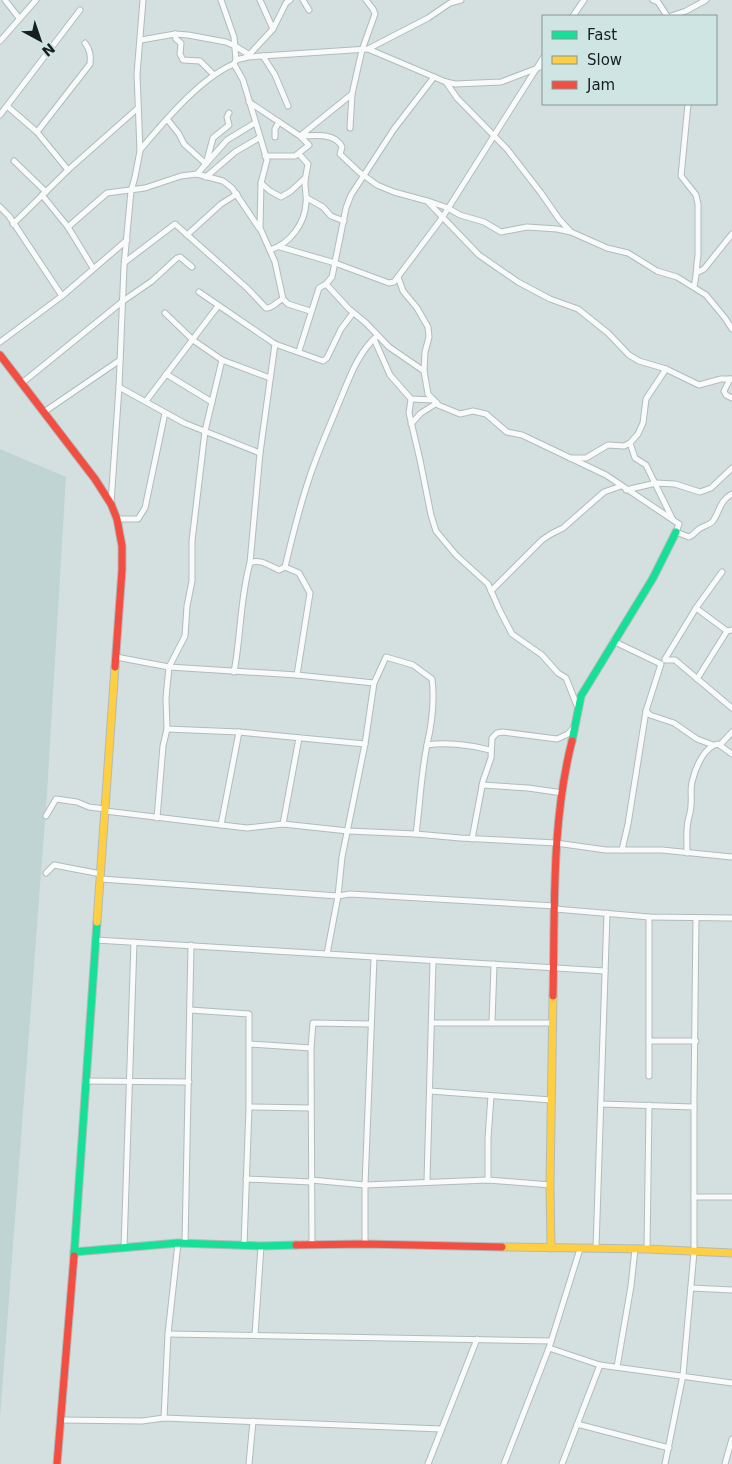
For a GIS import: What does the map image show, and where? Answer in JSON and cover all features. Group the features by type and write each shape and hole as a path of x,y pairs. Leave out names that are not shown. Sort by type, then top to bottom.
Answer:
{"street":[{"path":"5,0 19,18"},
{"path":"0,41 36,0"},
{"path":"111,504 125,262 131,191 140,151 137,74 143,0"},
{"path":"221,0 231,27 235,46 235,62 243,80 267,160 261,183 260,228"},
{"path":"260,0 273,29"},
{"path":"140,151 166,119 214,75 248,56 273,29 286,3 290,0"},
{"path":"302,0 309,10"},
{"path":"350,128 352,94 375,14 373,8 366,0"},
{"path":"141,40 175,34 216,40 235,46 248,56 365,49 428,18 450,2 461,0"},
{"path":"574,15 584,0"},
{"path":"653,0 658,2 666,15"},
{"path":"674,15 706,0"},
{"path":"0,115 80,10"},
{"path":"175,34 176,40 181,43 180,54 183,60 200,61 214,75"},
{"path":"37,132 90,64 91,57 85,43"},
{"path":"365,49 455,84 501,82 542,66"},
{"path":"264,56 275,75 288,106"},
{"path":"280,247 335,263 389,283 394,282 442,218 542,59"},
{"path":"298,352 319,288 326,284 332,276 346,208 351,195 394,129 434,77"},
{"path":"446,82 457,98 494,134 519,163 558,219 571,232"},
{"path":"300,136 352,94"},
{"path":"249,102 300,136 309,146 299,154 289,157 265,156"},
{"path":"688,105 681,176 696,195 698,204 698,256 696,264 698,272 694,286"},
{"path":"7,106 37,132 68,170"},
{"path":"13,224 68,170 138,108"},
{"path":"206,164 213,138 229,125 226,117 229,113"},
{"path":"166,119 179,134 184,144 206,164"},
{"path":"275,137 275,129 279,122"},
{"path":"197,174 227,140 255,123"},
{"path":"300,136 322,135 336,139 342,147 340,154 377,185 448,208 460,215 484,222 501,232 527,227 544,227 571,232 607,248 628,253 658,271 694,286 706,295 732,329"},
{"path":"206,177 235,152 259,138"},
{"path":"270,250 280,247 301,223 305,212 305,183 308,164 299,154"},
{"path":"14,160 44,194 68,227 93,268"},
{"path":"68,227 107,193 131,191 181,176 197,174 223,181 236,194 260,228 270,250 283,299 288,304 310,311"},
{"path":"261,183 281,197 306,178"},
{"path":"187,235 236,194"},
{"path":"306,198 324,207 331,216 344,221"},
{"path":"427,201 479,255 518,282 550,299 578,309 639,361 666,369 699,385 721,379 731,379"},
{"path":"0,207 62,296"},
{"path":"125,262 153,242 173,224 178,225 247,288 266,308 270,308 278,300 283,299"},
{"path":"698,272 704,269 732,234"},
{"path":"0,342 62,296 127,240"},
{"path":"22,383 123,301 152,282 177,258 192,266"},
{"path":"398,277 404,291 428,327 430,337 425,352 424,371 428,394 435,402 448,410 460,414 473,411 486,414 507,432 522,435 606,475 679,524 653,578 613,640 581,696 568,756 556,843 551,1100 551,1248"},
{"path":"326,284 353,313 366,323 375,337 390,375 411,399 435,402"},
{"path":"199,292 275,344 321,361 325,360 341,329 353,313"},
{"path":"146,402 218,306"},
{"path":"165,313 193,340 222,360 270,378"},
{"path":"375,337 424,371"},
{"path":"285,568 308,480 324,436 345,386 361,356 375,337"},
{"path":"234,672 245,583 250,563 260,453 275,344"},
{"path":"0,355 95,479 111,504 117,519 122,546 122,570 74,1252 56,1464"},
{"path":"44,412 120,360"},
{"path":"157,818 166,729 169,667 186,629 187,606 192,581 192,541 205,431 222,360"},
{"path":"569,458 586,458 608,445 624,446 630,443 638,434 643,423 646,399 666,369"},
{"path":"166,374 212,402"},
{"path":"731,379 724,391 726,395 732,398"},
{"path":"119,388 184,423 260,453"},
{"path":"411,399 409,413 411,424 436,531 456,555 488,584 512,634 542,655 558,673 566,678 578,708"},
{"path":"411,424 435,402"},
{"path":"117,519 138,519 145,508 165,413"},
{"path":"630,443 635,458 646,465 674,521"},
{"path":"491,592 542,540 563,528 604,492 656,483 675,484 700,492 711,488 732,468"},
{"path":"676,532 689,536 712,523 721,504 726,497 732,494"},
{"path":"250,563 259,561 278,570 285,568 299,573 310,593 297,676"},
{"path":"622,850 646,711 661,664 666,659 696,608 722,572"},
{"path":"696,608 730,631 697,679"},
{"path":"613,640 661,664"},
{"path":"116,657 169,667 374,683"},
{"path":"327,954 338,896 342,857 366,744 374,683 386,657 413,664 432,680 434,693 433,712 416,834"},
{"path":"666,659 675,660 731,706"},
{"path":"646,711 650,715 668,723 674,723 697,739 720,746 732,754"},
{"path":"472,839 482,785 491,758 492,738 499,732 557,739 568,734 576,725"},
{"path":"166,729 239,732 366,744"},
{"path":"221,825 239,732"},
{"path":"720,746 732,732"},
{"path":"283,824 300,738"},
{"path":"427,745 441,744 478,747 490,750"},
{"path":"687,853 692,781 702,758 712,745"},
{"path":"482,785 528,788 563,793"},
{"path":"46,816 56,799 77,802 89,807 157,818 247,828 283,824 348,831 556,843 606,850 662,850 732,857"},
{"path":"46,873 54,865 101,876 338,896 350,894 555,908 649,917 732,918"},
{"path":"596,1248 607,913"},
{"path":"649,917 649,1076"},
{"path":"665,1464 683,1375 694,1252 696,918"},
{"path":"96,940 605,971"},
{"path":"124,1248 134,942"},
{"path":"164,1418 168,1334 181,1243 189,1082 191,946"},
{"path":"365,1244 370,1024 374,957"},
{"path":"427,1181 433,961"},
{"path":"492,1023 494,964"},
{"path":"190,1010 249,1014 249,1107 244,1244"},
{"path":"312,1245 310,1108 313,1022 370,1024"},
{"path":"432,1023 552,1023"},
{"path":"649,1041 696,1041"},
{"path":"250,1044 311,1048"},
{"path":"85,1081 189,1082"},
{"path":"430,1091 551,1100"},
{"path":"488,1180 490,1096"},
{"path":"601,1104 694,1107"},
{"path":"647,1249 649,1105"},
{"path":"249,1107 310,1108"},
{"path":"246,1180 311,1181 365,1185 488,1180 550,1185"},
{"path":"694,1197 732,1197"},
{"path":"74,1252 181,1243 261,1246 365,1244 596,1248 732,1253"},
{"path":"255,1335 261,1246"},
{"path":"504,1464 549,1348 580,1249"},
{"path":"618,1367 635,1249"},
{"path":"691,1288 732,1290"},
{"path":"168,1334 551,1341"},
{"path":"428,1464 477,1339"},
{"path":"549,1348 600,1364 732,1382"},
{"path":"562,1464 600,1364"},
{"path":"61,1420 142,1421 164,1418 441,1429"},
{"path":"249,1464 253,1421"},
{"path":"577,1424 668,1448"},
{"path":"728,1463 732,1439"}],"shaded area":[{"path":"0,449 66,477 47,794 0,1419"}],"traffic: fast":[{"path":"572,741 581,696 653,578 676,532"},
{"path":"74,1256 97,922"},
{"path":"74,1252 178,1243 261,1246 296,1245"}],"traffic: slow":[{"path":"97,922 115,667"},
{"path":"551,1248 553,996"},
{"path":"502,1247 647,1249 732,1253"}],"traffic: jam":[{"path":"0,355 95,479 111,504 117,519 122,546 122,570 115,667"},
{"path":"553,996 557,836 565,772 572,741"},
{"path":"296,1245 365,1244 502,1247"},
{"path":"57,1464 74,1256"}]}
